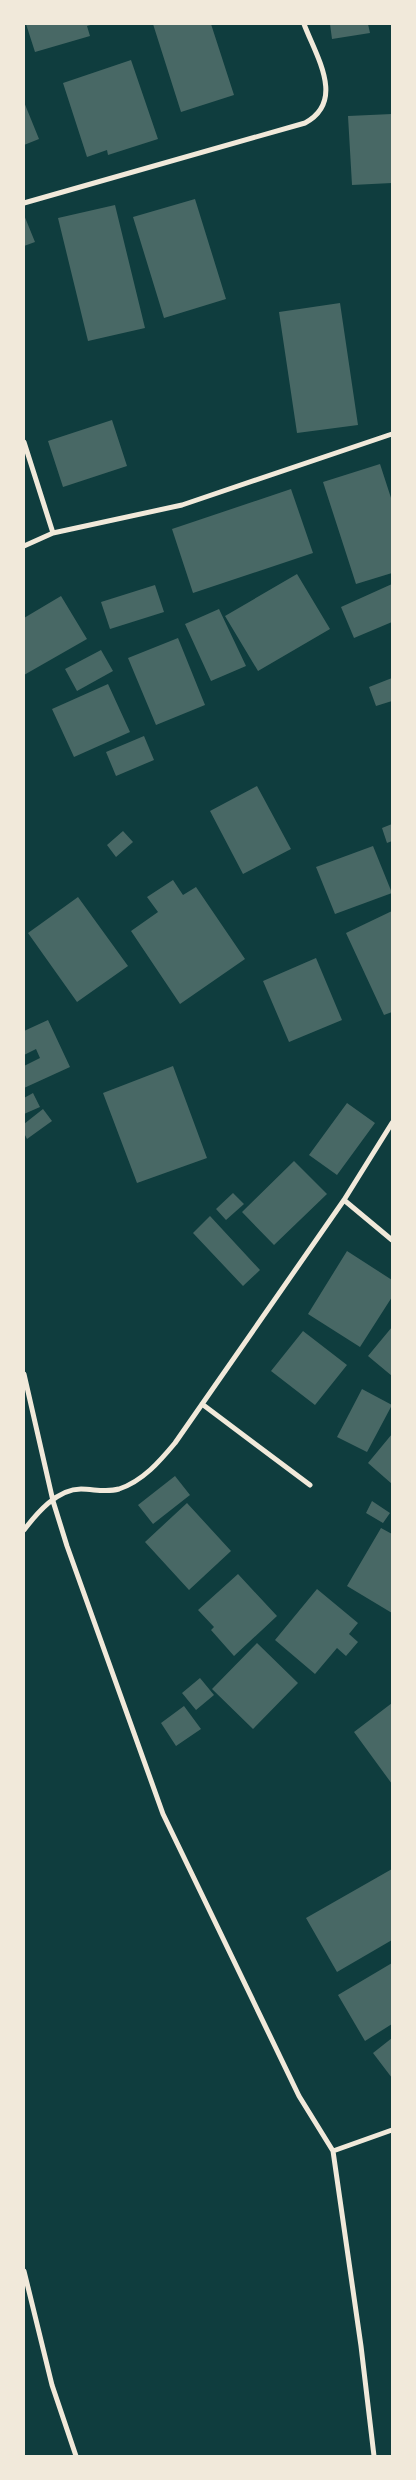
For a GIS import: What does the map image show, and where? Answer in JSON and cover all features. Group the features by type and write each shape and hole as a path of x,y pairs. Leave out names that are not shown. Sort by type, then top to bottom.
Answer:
{"street":[{"path":"24,203 296,126 316,118 324,106 328,92 323,73 304,24"},
{"path":"24,546 53,533 182,505 392,434"},
{"path":"24,442 53,533"},
{"path":"24,1530 40,1510 69,1491 81,1489 102,1492 119,1489 136,1480 158,1464 344,1200 392,1123"},
{"path":"344,1200 392,1240"},
{"path":"24,1374 53,1501 67,1546 162,1814 299,2096 333,2151 362,2346 374,2456"},
{"path":"202,1404 310,1485"},
{"path":"333,2151 392,2130"},
{"path":"24,2271 52,2385 76,2456"}],"building":[{"path":"26,24 94,24 87,26 90,36 35,52"},
{"path":"153,24 211,24 234,95 181,112"},
{"path":"330,24 368,24 370,33 332,39"},
{"path":"131,60 158,139 108,155 107,150 87,157 63,83"},
{"path":"24,102 39,139 24,145"},
{"path":"392,114 392,183 352,185 348,116"},
{"path":"195,199 226,299 164,318 133,217"},
{"path":"115,205 145,328 88,341 58,218"},
{"path":"24,215 35,242 24,246"},
{"path":"340,303 358,425 297,433 279,312"},
{"path":"112,420 127,466 63,487 48,441"},
{"path":"380,464 392,501 392,573 356,584 323,482"},
{"path":"291,489 313,553 193,593 172,529"},
{"path":"297,574 330,629 258,671 225,616"},
{"path":"392,584 392,622 354,638 341,607"},
{"path":"155,585 164,612 110,629 101,602"},
{"path":"61,596 87,639 24,675 24,618"},
{"path":"219,609 246,666 211,681 185,624"},
{"path":"178,638 205,705 156,725 128,658"},
{"path":"101,650 113,671 77,691 65,669"},
{"path":"392,678 392,701 376,706 369,687"},
{"path":"108,684 130,732 74,757 52,709"},
{"path":"144,736 154,760 116,776 106,752"},
{"path":"257,786 291,849 243,874 210,811"},
{"path":"392,824 392,841 387,843 382,828"},
{"path":"123,831 133,842 116,857 107,845"},
{"path":"373,846 392,893 335,914 316,867"},
{"path":"173,880 183,895 196,887 245,959 180,1004 131,931 158,912 147,897"},
{"path":"78,897 128,966 77,1002 28,933"},
{"path":"392,911 392,1012 384,1015 346,933"},
{"path":"316,958 342,1020 289,1042 263,981"},
{"path":"48,1020 70,1067 24,1088 24,1066 40,1058 36,1049 24,1055 24,1031"},
{"path":"173,1066 207,1158 137,1183 103,1093"},
{"path":"33,1093 40,1107 24,1114 24,1098"},
{"path":"347,1103 375,1123 337,1175 309,1155"},
{"path":"43,1109 52,1121 27,1139 24,1133 24,1124"},
{"path":"294,1161 327,1194 274,1245 242,1212"},
{"path":"233,1193 244,1204 226,1220 216,1209"},
{"path":"210,1216 260,1270 243,1286 193,1233"},
{"path":"347,1251 392,1280 392,1297 360,1347 308,1314"},
{"path":"392,1327 392,1376 368,1356"},
{"path":"303,1331 347,1365 315,1405 271,1371"},
{"path":"362,1389 392,1405 367,1452 337,1437"},
{"path":"392,1434 392,1484 368,1463"},
{"path":"175,1476 190,1495 153,1524 138,1505"},
{"path":"372,1501 390,1513 383,1523 366,1513"},
{"path":"187,1503 231,1551 189,1590 145,1542"},
{"path":"381,1528 392,1534 392,1613 347,1586"},
{"path":"238,1574 277,1616 234,1656 211,1630 214,1627 198,1610"},
{"path":"317,1589 358,1623 349,1634 358,1642 346,1656 337,1648 315,1674 275,1640"},
{"path":"257,1643 298,1683 253,1729 212,1689"},
{"path":"200,1678 214,1695 196,1710 182,1693"},
{"path":"392,1703 392,1784 354,1732"},
{"path":"184,1706 201,1729 176,1746 161,1723"},
{"path":"392,1869 392,1940 337,1972 306,1918"},
{"path":"392,1963 392,2024 365,2041 338,1995"},
{"path":"392,2038 392,2078 373,2053"}]}
